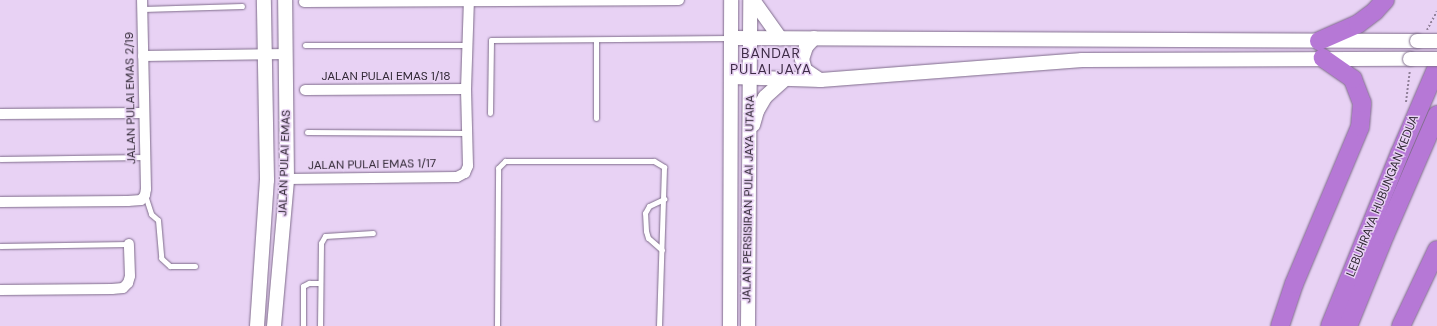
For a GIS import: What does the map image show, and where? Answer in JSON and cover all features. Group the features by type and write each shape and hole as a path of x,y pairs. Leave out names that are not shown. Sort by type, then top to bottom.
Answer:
{"highway":[{"path":"1319,41 1358,24 1375,11 1385,0"},
{"path":"1280,326 1294,284 1360,127 1362,103 1353,79 1323,58"},
{"name":"LEBUHRAYA HUBUNGAN KEDUA","path":"1330,326 1400,153 1437,67"},
{"name":"LEBUHRAYA HUBUNGAN KEDUA","path":"1348,326 1385,234 1437,115"},
{"path":"1401,326 1437,250"}],"main road":[{"name":"JALAN PULAI EMAS","path":"257,326 267,180 264,0"},
{"name":"JALAN PULAI EMAS","path":"274,326 287,179 285,0"},
{"name":"JALAN PERSISIRAN PULAI JAYA UTARA","path":"730,326 731,0"},
{"name":"JALAN PERSISIRAN PULAI JAYA UTARA","path":"748,326 750,38 752,0"},
{"path":"752,0 780,38"},
{"path":"731,38 1319,41 1427,38"},
{"path":"814,38 806,47 802,59 805,70 821,80"},
{"path":"731,77 821,80 1082,60 1323,58 1411,62 1437,59"},
{"path":"749,139 757,112 765,97 785,79"}],"street":[{"path":"304,2 679,0"},
{"path":"467,133 466,89 469,1"},
{"name":"JALAN PULAI EMAS 2/19","path":"142,4 145,195"},
{"path":"143,56 286,54"},
{"name":"JALAN PULAI EMAS 1/18","path":"305,90 466,89"},
{"path":"0,114 143,113"},
{"name":"JALAN PULAI EMAS 1/17","path":"287,179 457,177 465,173 468,166 467,133"},
{"path":"0,202 128,201 141,200 145,195"},
{"path":"0,290 123,288 128,283 130,276 129,244"}],"lane":[{"path":"142,4 242,6"},
{"path":"490,113 491,40 731,38"},
{"path":"596,40 596,118"},
{"path":"304,45 468,45"},
{"path":"307,132 467,133"},
{"path":"0,159 145,157"},
{"path":"497,326 498,168 505,161 654,161 664,167 659,326"},
{"path":"145,195 151,214 158,220 161,258 170,266 195,266"},
{"path":"662,250 648,238 645,213 649,206 664,199"},
{"path":"320,326 321,243 325,236 373,233"},
{"path":"0,246 129,244"},
{"path":"302,326 303,286 309,283 320,283"}],"path":[{"path":"1427,38 1437,10"},
{"path":"1406,103 1411,62"}],"district":[{"name":"BANDAR PULAI JAYA","path":"771,62"}]}
